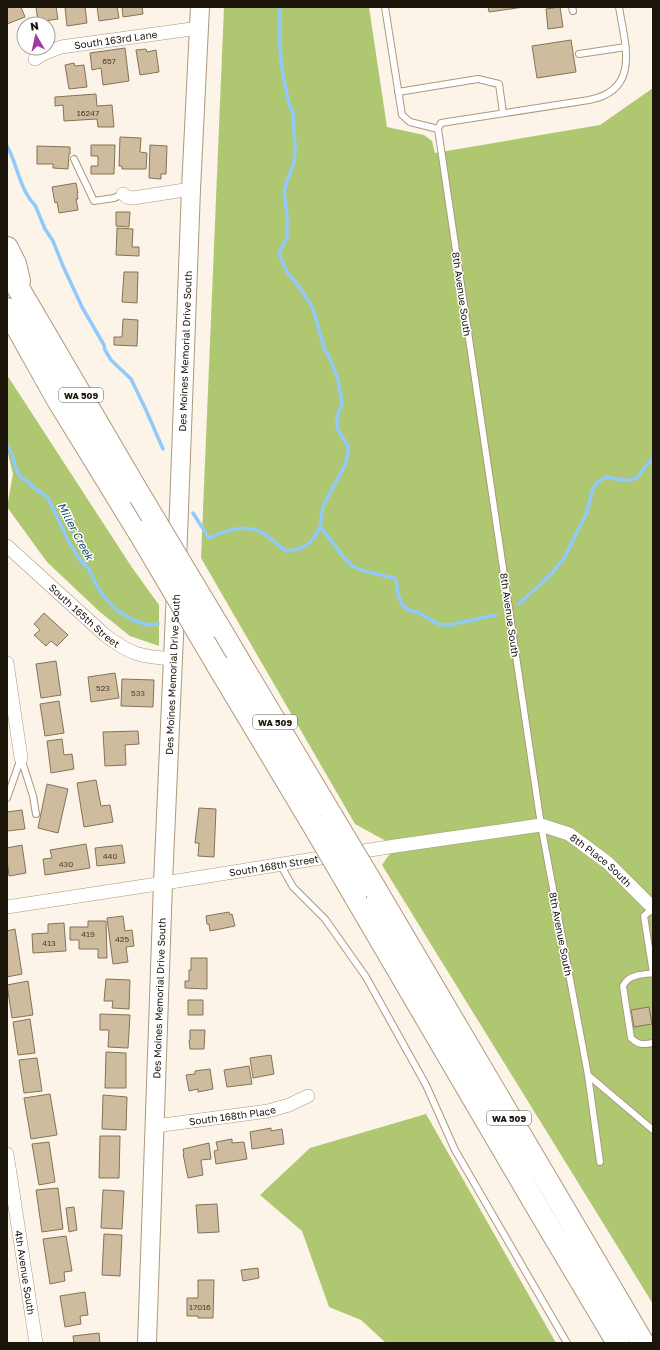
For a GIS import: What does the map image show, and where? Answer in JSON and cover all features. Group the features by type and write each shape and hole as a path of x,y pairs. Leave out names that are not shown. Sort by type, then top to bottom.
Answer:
{"highway":[{"path":"7,248 15,264 22,294"},
{"name":"WA 509","path":"7,269 140,496 377,892 643,1343"},
{"name":"WA 509","path":"7,309 58,400 139,532 356,896 618,1343"},
{"path":"7,330 29,365 58,400"}],"main road":[{"name":"Des Moines Memorial Drive South","path":"147,1343 163,883 174,659 191,189 200,7"}],"street":[{"name":"South 163rd Lane","path":"35,59 61,47 199,28"},
{"path":"123,194 127,197 133,198 191,189"},
{"name":"South 165th Street","path":"7,546 119,646 131,652 148,657 174,659"},
{"path":"7,663 22,758"},
{"name":"South 168th Street","path":"7,907 541,825"},
{"name":"8th Place South","path":"541,825 570,834 608,863 653,908"},
{"name":"South 168th Place","path":"155,1126 268,1111 290,1105 308,1096"},
{"name":"4th Avenue South","path":"7,1154 36,1343"}],"lane":[{"path":"385,7 401,112 404,118 410,122 438,129 441,123 589,100 605,95 618,85 624,76 626,68 626,47 619,7"},
{"path":"579,54 626,47"},
{"path":"398,92 478,79 499,84 503,113"},
{"name":"8th Avenue South","path":"438,129 541,825 588,1076 600,1162"},
{"path":"74,159 94,201 114,198 123,194"},
{"path":"7,798 22,758"},
{"path":"22,758 33,796 36,814"},
{"path":"280,864 293,887 325,920 366,977 426,1085 455,1150 567,1343"},
{"path":"653,908 644,916 653,973 631,977 623,986 631,1038 636,1043 643,1045 653,1043"},
{"path":"588,1076 653,1130"}],"green space":[{"path":"224,7 369,7 387,127 424,135 432,141 435,153 600,125 653,88 653,1304 382,865 395,846 355,824 201,558"},
{"path":"7,375 131,566 159,605 159,646 130,636 100,612 47,562 7,507 13,474 7,449"},
{"path":"426,1114 556,1343 386,1343 361,1320 329,1307 302,1231 260,1195 310,1148"}],"building":[{"path":"7,7 21,7 25,16 16,16 16,20 7,24"},
{"path":"36,7 56,7 58,19 56,19 56,16 37,16"},
{"path":"65,7 85,7 87,23 67,26"},
{"path":"97,7 117,7 119,18 99,21"},
{"path":"122,7 142,7 143,14 123,17"},
{"path":"488,7 524,7 489,12"},
{"path":"560,7 563,27 548,29 546,9"},
{"path":"571,40 576,72 537,78 532,46"},
{"path":"125,48 129,81 103,85 101,68 92,70 90,53"},
{"path":"146,49 147,52 156,50 159,72 140,75 136,50"},
{"path":"74,63 75,66 84,65 87,87 69,89 65,65"},
{"path":"96,94 97,106 112,105 114,127 98,127 97,119 64,121 63,105 55,106 55,97"},
{"path":"120,137 141,138 140,152 147,153 146,169 122,169 122,166 119,166"},
{"path":"91,145 115,145 114,174 91,174 91,166 98,166 98,156 91,156"},
{"path":"150,145 167,146 166,174 161,174 161,179 149,178"},
{"path":"37,146 70,147 68,169 53,168 53,164 37,164"},
{"path":"76,183 78,193 78,199 76,199 78,210 59,213 57,202 55,203 52,187"},
{"path":"116,212 130,212 129,227 116,226"},
{"path":"117,228 133,229 132,247 139,247 139,256 116,255"},
{"path":"124,272 138,272 137,303 122,302"},
{"path":"123,319 138,320 137,346 114,345 114,337 122,337"},
{"path":"44,613 68,635 57,646 51,641 46,646 34,635 40,630 34,624"},
{"path":"56,661 61,695 41,698 36,664"},
{"path":"115,673 119,698 91,702 88,677"},
{"path":"122,679 154,680 153,707 121,706"},
{"path":"59,701 64,733 45,736 40,704"},
{"path":"138,731 139,744 125,745 126,765 105,766 103,732"},
{"path":"62,739 64,755 72,754 74,769 51,773 47,741"},
{"path":"96,780 101,806 110,805 113,822 84,827 77,783"},
{"path":"47,784 68,789 58,833 38,828"},
{"path":"199,808 216,809 214,857 198,856 199,843 195,843"},
{"path":"22,810 25,829 7,831 7,812"},
{"path":"86,844 90,868 45,875 43,859 52,858 50,850"},
{"path":"22,845 26,873 9,876 7,848"},
{"path":"122,845 125,863 97,866 95,848"},
{"path":"229,912 230,915 232,914 235,926 210,931 206,916"},
{"path":"123,916 125,931 132,930 134,946 126,947 128,962 113,964 107,918"},
{"path":"88,921 106,921 107,958 98,958 98,949 79,949 79,940 70,940 70,927 88,927"},
{"path":"64,923 66,951 33,953 32,934 48,933 48,924"},
{"path":"15,929 22,974 7,977 7,931"},
{"path":"191,958 207,958 207,989 185,988 185,981 189,981"},
{"path":"106,979 130,980 129,1009 112,1008 113,1001 104,1001"},
{"path":"28,981 33,1015 12,1018 7,985"},
{"path":"188,1000 203,1000 203,1015 188,1015"},
{"path":"649,1007 652,1024 634,1027 631,1010"},
{"path":"100,1014 130,1015 128,1048 108,1047 109,1030 100,1030"},
{"path":"30,1019 35,1053 18,1055 13,1022"},
{"path":"190,1030 205,1030 204,1049 190,1049"},
{"path":"106,1052 126,1053 126,1088 105,1088"},
{"path":"271,1055 274,1074 253,1078 250,1058"},
{"path":"37,1058 42,1091 24,1093 19,1060"},
{"path":"249,1066 252,1084 227,1087 224,1070"},
{"path":"210,1069 213,1089 198,1092 198,1089 189,1091 186,1075 195,1074 195,1071"},
{"path":"50,1094 57,1135 31,1139 24,1098"},
{"path":"103,1095 127,1097 126,1130 102,1129"},
{"path":"271,1128 271,1131 282,1129 284,1144 252,1149 250,1132"},
{"path":"100,1136 120,1136 119,1178 99,1178"},
{"path":"232,1139 232,1143 244,1142 247,1159 216,1164 214,1151 218,1150 216,1142"},
{"path":"49,1142 55,1182 39,1185 32,1144"},
{"path":"209,1143 211,1159 201,1160 203,1175 188,1178 183,1149"},
{"path":"58,1188 63,1229 42,1232 36,1190"},
{"path":"103,1190 124,1191 122,1229 101,1228"},
{"path":"217,1204 219,1232 198,1233 196,1205"},
{"path":"74,1207 77,1230 69,1232 66,1208"},
{"path":"104,1234 122,1235 120,1276 102,1275"},
{"path":"66,1236 72,1271 64,1272 65,1281 50,1284 43,1239"},
{"path":"258,1268 259,1278 243,1281 241,1270"},
{"path":"198,1280 214,1280 213,1318 187,1316 187,1298 198,1298"},
{"path":"85,1292 88,1315 80,1316 81,1324 65,1327 60,1296"},
{"path":"99,1333 100,1343 74,1343 73,1336"}],"waterway":[{"path":"280,7 280,50 283,75 289,104 293,113 295,148 294,163 284,192 287,215 287,237 280,251 280,256 287,272 310,303 314,312 324,348 329,356 338,380 342,403 337,417 337,428 348,446 345,465 323,506 320,527"},
{"path":"7,146 22,185 35,205 45,229 53,241 82,307 111,360 131,379 163,449"},
{"name":"Miller Creek","path":"7,445 12,454 16,469 21,477 48,498 71,546 80,560 88,568 105,598 118,611 135,621 148,625 158,624"},
{"name":"Miller Creek","path":"519,604 550,575 563,560 587,512 593,488 598,482 606,477 625,480 634,479 653,458"},
{"name":"Miller Creek","path":"193,513 209,538 230,530 245,528 252,529 266,535 286,551 298,549 307,545 320,527 346,560 354,567 396,579 398,594 402,605 410,611 417,612 438,624 449,625 495,615"}]}
